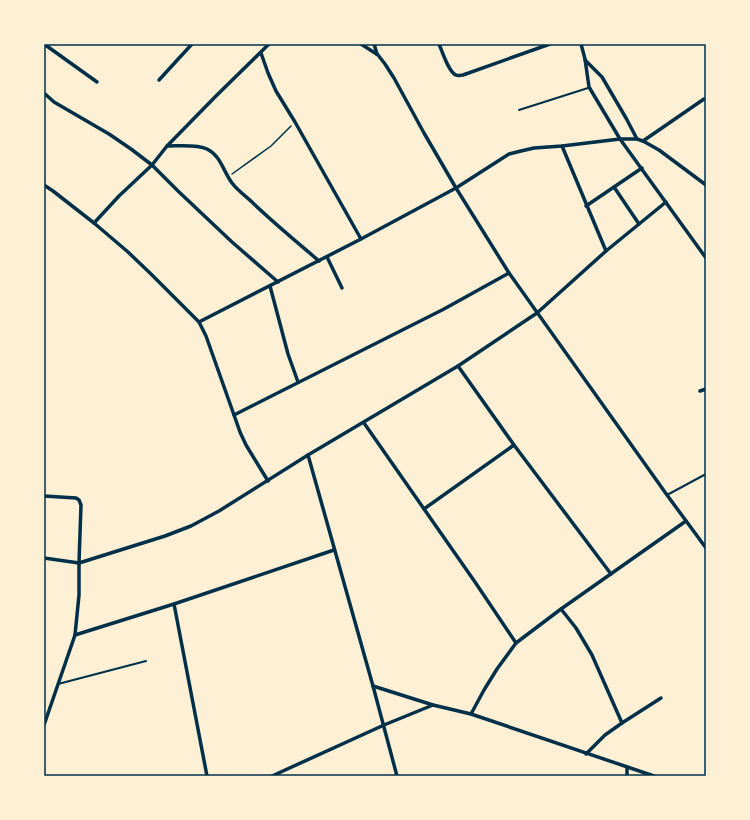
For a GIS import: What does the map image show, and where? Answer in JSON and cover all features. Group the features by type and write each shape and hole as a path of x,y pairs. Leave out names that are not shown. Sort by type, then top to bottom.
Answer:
{"street":[{"path":"44,44 98,82"},
{"path":"159,80 192,44"},
{"path":"94,222 152,165 167,146 269,44"},
{"path":"361,44 378,55"},
{"path":"374,44 378,55 394,78 456,188 509,273 706,548"},
{"path":"439,44 451,71 454,75 458,76 550,44"},
{"path":"581,44 590,87 620,139 706,258"},
{"path":"261,53 276,91 361,239"},
{"path":"585,59 602,77 637,139"},
{"path":"44,93 54,102 109,134 152,165 232,242 278,282"},
{"path":"643,140 704,99"},
{"path":"199,322 327,257 456,188 509,154 534,148 620,139 637,139 643,140 659,150 706,185"},
{"path":"167,146 199,146 206,148 214,154 234,185 274,223 319,261"},
{"path":"562,146 606,251"},
{"path":"586,206 642,168"},
{"path":"44,185 94,222 152,274 199,322 206,336 246,445 268,481"},
{"path":"614,187 639,224"},
{"path":"44,558 79,564 191,526 219,511 308,455 458,366 537,313 606,251 666,202"},
{"path":"327,257 342,288"},
{"path":"234,415 444,309 509,273"},
{"path":"270,286 288,354 298,382"},
{"path":"458,366 514,445 611,574"},
{"path":"700,391 706,389"},
{"path":"364,423 475,582 516,644"},
{"path":"424,509 514,445"},
{"path":"308,455 397,776"},
{"path":"44,496 76,498 79,500 81,505 78,606 75,635 45,717 44,725"},
{"path":"471,714 497,669 516,644 561,609 686,521"},
{"path":"75,635 174,604 334,550"},
{"path":"174,604 206,776"},
{"path":"561,609 576,628 592,655 622,723"},
{"path":"373,686 433,705 471,714 654,776"},
{"path":"586,754 605,735 661,698"},
{"path":"272,776 384,725 433,705"},
{"path":"627,767 627,776"}],"lane":[{"path":"519,110 590,87"},
{"path":"667,495 706,474"},
{"path":"58,684 146,661"}],"path":[{"path":"228,177 271,146 295,122"}]}
